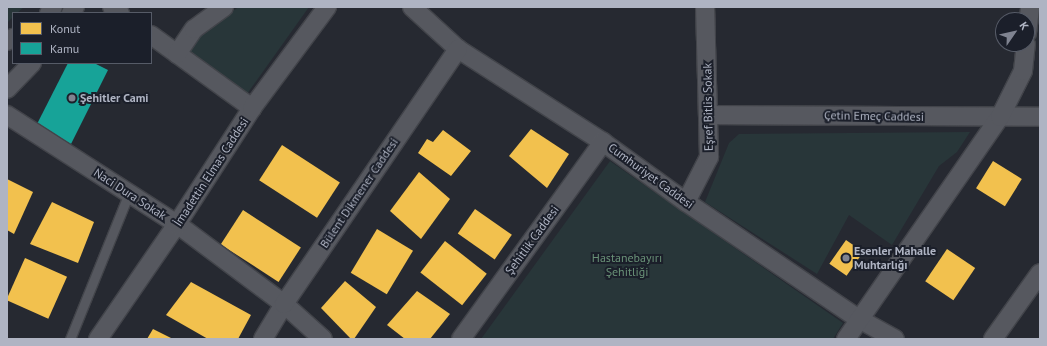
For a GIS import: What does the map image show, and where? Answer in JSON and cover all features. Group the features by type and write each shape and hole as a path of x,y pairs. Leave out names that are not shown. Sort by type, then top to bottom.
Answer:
{"street":[{"path":"177,54 194,28 224,7"},
{"name":"İmadettin Elmas Caddesi","path":"98,339 177,224 252,108 327,7"},
{"name":"Cumhuriyet Caddesi","path":"412,7 458,49 603,142 686,202 859,319 895,339"},
{"name":"Eşref Bitlis Sokak","path":"686,202 709,157 705,7"},
{"path":"152,36 252,108"},
{"name":"Bülent Dikmener Caddesi","path":"264,339 284,304 458,49"},
{"path":"846,339 1000,117 1023,71 1025,52"},
{"path":"7,88 31,64"},
{"path":"7,71 7,88"},
{"name":"Naci Dura Sokak","path":"7,115 177,224 284,304 323,339"},
{"name":"Çetin Emeç Caddesi","path":"708,115 1040,117"},
{"name":"Şehitlik Caddesi","path":"461,339 603,142"},
{"path":"993,339 1040,273"}],"lane":[{"path":"70,339 129,193"}],"green space":[{"path":"7,7 24,7 18,12 12,12 12,18 7,23"},
{"path":"239,7 309,7 247,94 185,53 200,30"},
{"path":"970,132 957,152 939,166 892,245 849,215 817,274 705,202 729,143 739,134"},
{"name":"Hastanebayırı Şehitliği","path":"610,161 843,323 833,339 481,339"}],"building: Konut":[{"path":"531,129 569,154 547,188 509,156"},
{"path":"443,130 471,151 451,176 418,153 427,139 433,142"},
{"path":"282,145 340,183 317,218 259,180"},
{"path":"993,161 1022,179 1005,206 976,188"},
{"path":"419,172 450,199 421,239 390,211"},
{"path":"7,179 33,192 14,234 7,230"},
{"path":"52,202 94,222 78,263 30,244"},
{"path":"475,209 512,235 495,259 458,234"},
{"path":"243,210 301,248 279,282 221,244"},
{"path":"377,229 413,251 387,294 351,273"},
{"name":"Esenler Mahalle Muhtarlığı","path":"846,240 863,252 847,276 829,264"},
{"path":"445,241 487,274 462,305 420,273"},
{"path":"947,249 975,268 953,300 925,281"},
{"path":"25,258 67,277 48,319 7,300"},
{"path":"345,281 376,307 354,339 351,339 321,308"},
{"path":"191,282 251,315 238,339 208,339 166,315"},
{"path":"417,291 450,314 430,339 405,339 387,325"},
{"path":"153,329 173,339 147,339"}],"building: Kamu":[{"name":"Şehitler Cami","path":"67,64 96,64 108,70 71,144 36,126"}],"place":[{"name":"Şehitler Cami","path":"72,98"},
{"name":"Esenler Mahalle Muhtarlığı","path":"846,258"}]}
